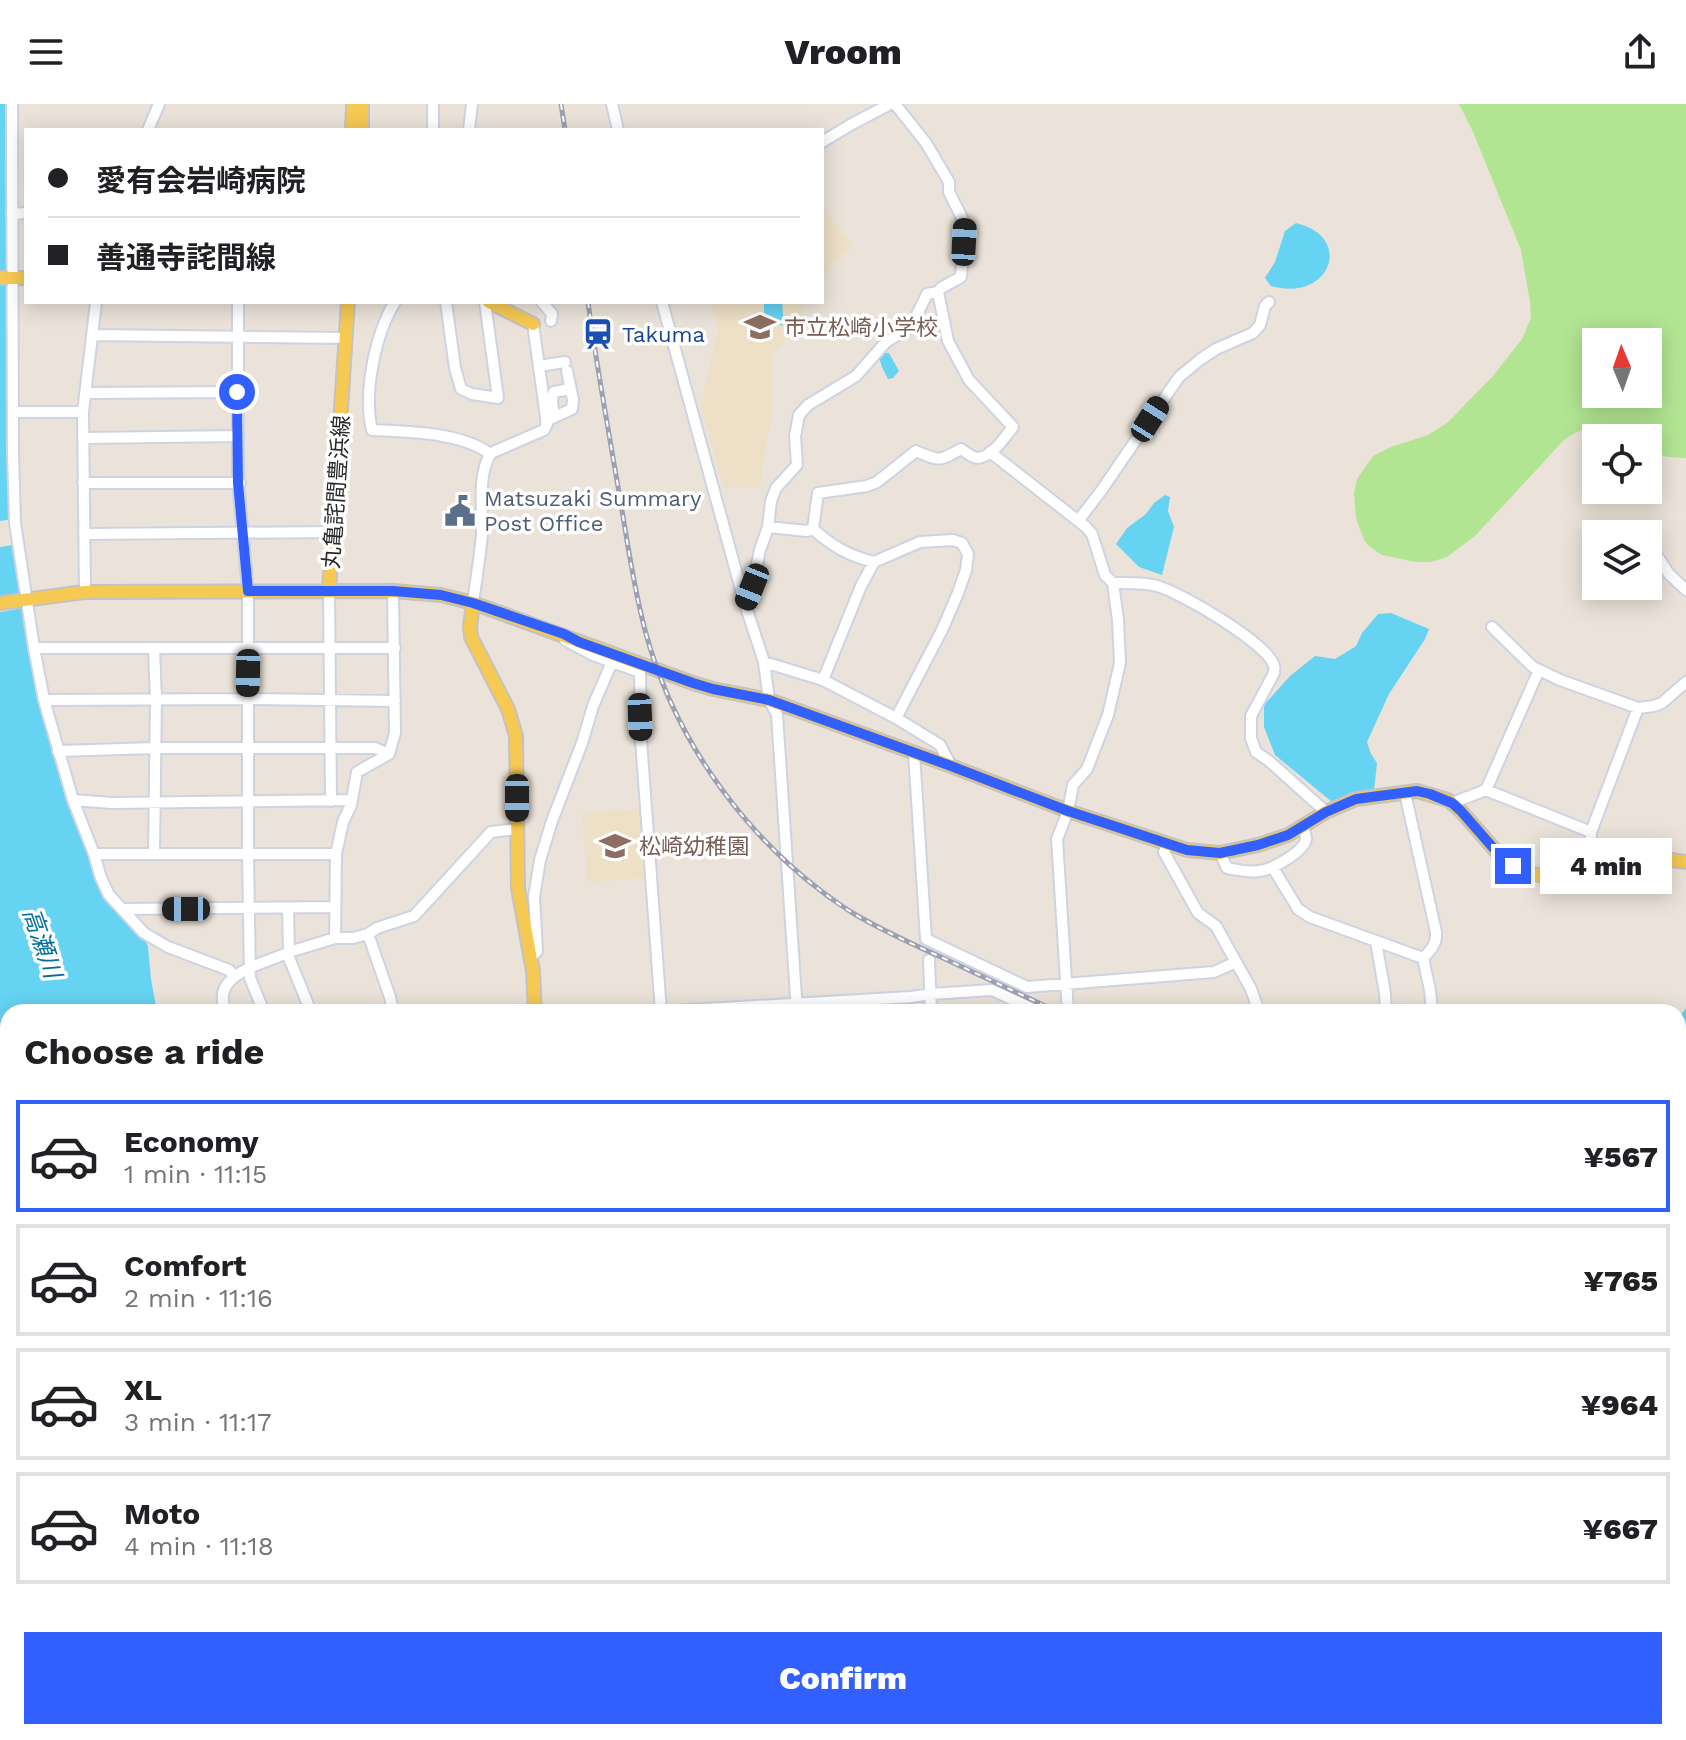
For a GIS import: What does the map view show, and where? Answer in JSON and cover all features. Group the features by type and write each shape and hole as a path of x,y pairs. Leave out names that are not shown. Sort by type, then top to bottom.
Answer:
{"main road":[{"path":"352,128 353,104"},
{"path":"362,104 362,128"},
{"name":"丸亀詫間豊浜線","path":"0,603 85,592 329,591 348,304"},
{"path":"491,304 533,324"},
{"path":"329,591 393,591 441,595 473,603 693,683 769,700 1068,811 1187,850 1220,853 1258,845 1288,835 1326,812 1356,799 1417,791 1452,803 1502,858 1534,874 1580,881 1651,861 1686,862"},
{"path":"473,603 471,637 513,722 516,736 518,888 531,958 535,1004"}],"street":[{"path":"12,104 15,523 44,700 73,800 109,895 144,933 168,947 229,970 234,976"},
{"path":"149,128 159,104"},
{"path":"433,104 433,128"},
{"path":"469,128 472,104"},
{"path":"612,104 618,128"},
{"path":"745,604 768,527 771,501 776,488 797,465 795,436 799,415 815,400 856,376 886,342 911,327 927,294 938,292 961,277 965,224 949,192 949,182 926,143 892,104 824,141"},
{"path":"12,147 24,147"},
{"path":"12,214 24,213"},
{"path":"813,529 818,493 877,482 916,451 942,460 961,449 977,458 990,452 1013,427 969,380 948,341 938,292"},
{"path":"1078,521 1179,377 1216,349 1253,333 1260,325 1269,302"},
{"path":"85,592 83,412 96,304"},
{"path":"238,304 239,483 248,591 250,978 261,1004"},
{"path":"394,304 385,321 371,381 368,412 372,430 458,439 490,454"},
{"path":"446,304 461,389 498,398 487,304"},
{"path":"544,304 552,314 551,321"},
{"path":"663,304 745,604 764,662 769,700 777,714 796,1004"},
{"path":"533,324 551,419"},
{"path":"92,335 346,338"},
{"path":"473,603 486,460 490,454 544,430 551,419 572,409 566,367 539,366"},
{"path":"551,419 551,396 554,392 570,389"},
{"path":"86,393 237,392"},
{"path":"13,412 83,412"},
{"path":"83,438 238,436"},
{"path":"990,452 1092,534 1105,575 1113,583 1120,663 1108,715 1087,769 1073,785 1068,811 1057,839 1067,1004"},
{"path":"83,483 239,483"},
{"path":"768,527 813,529"},
{"path":"813,529 847,554 874,562"},
{"path":"84,534 334,532"},
{"path":"823,680 861,586 874,562 920,542 941,539 962,543 968,554 958,593 896,718"},
{"path":"1662,563 1686,590"},
{"path":"1113,583 1155,585 1176,593 1218,617 1268,656 1274,673 1251,716 1251,738 1256,752 1326,812"},
{"path":"329,591 331,801"},
{"path":"335,938 336,854 357,772 389,754 395,733 393,591"},
{"path":"1492,627 1533,667 1638,708 1662,703 1686,682"},
{"path":"551,630 574,646 640,672 641,740 660,1004"},
{"path":"34,648 395,648"},
{"path":"154,648 154,854"},
{"path":"531,958 537,951 534,897 540,860 593,706 612,662"},
{"path":"764,662 823,680 896,718 940,745 951,766"},
{"path":"1486,790 1539,670"},
{"path":"44,700 395,701"},
{"path":"1589,878 1591,832 1638,708"},
{"path":"58,751 375,748 389,754"},
{"path":"914,753 926,939 1027,987 1214,972 1236,962"},
{"path":"1452,803 1486,790 1591,832"},
{"path":"1405,793 1436,932 1434,946 1423,958"},
{"path":"73,800 351,800"},
{"path":"1220,853 1227,868 1246,872 1273,868 1302,849 1306,839 1303,827"},
{"path":"224,1004 221,996 224,987 234,976 250,968 335,938 368,934 414,916 491,832 517,829"},
{"path":"1168,844 1164,852 1198,913 1216,926 1256,1004"},
{"path":"94,854 336,854"},
{"path":"1273,868 1298,909 1310,917 1423,958"},
{"path":"122,909 335,907"},
{"path":"288,908 288,953 308,1004"},
{"path":"368,934 391,1004"},
{"path":"1376,942 1386,1004"},
{"path":"1423,958 1431,1004"},
{"path":"929,960 931,1004"},
{"path":"838,1004 992,990 1023,1004"}],"shaded area":[{"path":"824,209 853,245 824,274"},
{"path":"712,304 804,304 796,329 772,354 772,417 760,487 724,488 701,406 718,328"},
{"name":"松崎幼稚園","path":"643,809 648,878 587,882 582,813"}],"green space":[{"path":"1459,104 1686,104 1686,458 1662,456 1662,424 1582,424 1582,430 1564,440 1475,536 1447,557 1416,562 1382,555 1364,540 1356,518 1354,493 1357,479 1373,456 1428,435 1447,423 1493,376 1522,339 1531,318 1521,250"}],"water":[{"path":"0,104 7,104 11,519 0,521"},
{"path":"1296,223 1314,230 1325,241 1330,254 1328,266 1320,277 1308,285 1291,289 1271,286 1265,278 1275,262 1285,231"},
{"path":"764,304 782,304 784,325 764,326"},
{"path":"889,353 899,371 893,378 888,379 882,367 878,354"},
{"path":"1165,495 1170,497 1168,511 1174,527 1162,575 1139,567 1116,544 1127,528"},
{"path":"13,545 20,594 0,597 0,547"},
{"name":"高瀬川","path":"23,608 36,683 98,878 143,935 148,947 156,1004 0,1004 0,612"},
{"path":"1391,613 1429,629 1389,694 1367,742 1377,763 1374,791 1332,802 1275,755 1264,727 1264,705 1290,676 1315,656 1335,659 1356,646 1362,633 1378,614"}],"railway":[{"path":"561,104 565,128"},
{"path":"588,304 640,612 658,672 697,752 750,825 815,886 851,912 885,931 1041,1004"}],"place":[{"name":"市立松崎小学校","path":"760,327"},
{"name":"Takuma","path":"598,334"},
{"name":"Matsuzaki Summary Post Office","path":"460,511"},
{"name":"松崎幼稚園","path":"615,846"}],"route":[{"path":"237,392 238,483 248,591 393,591 459,599 564,634 693,683 769,700 1068,811 1187,850 1220,853 1258,845 1288,835 1326,812 1356,799 1417,791 1448,800 1513,866"}]}
